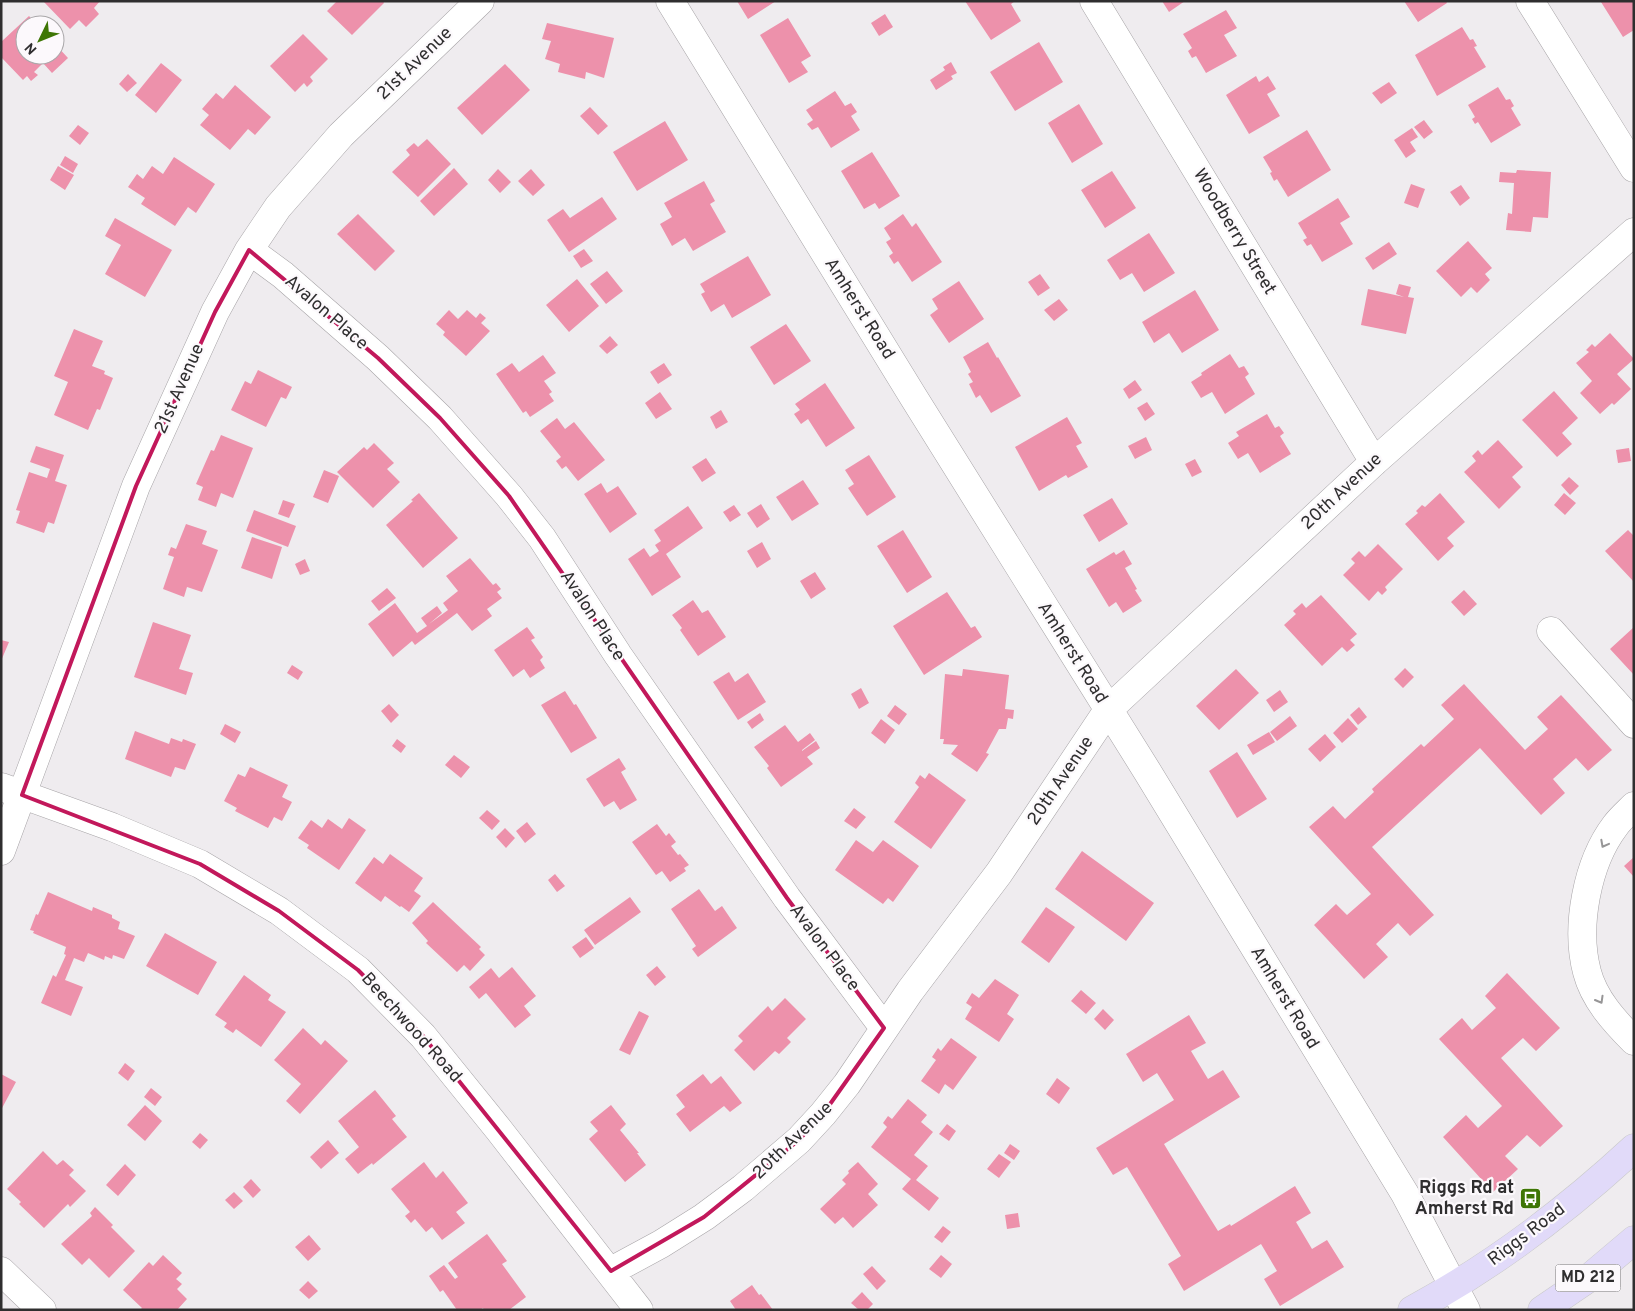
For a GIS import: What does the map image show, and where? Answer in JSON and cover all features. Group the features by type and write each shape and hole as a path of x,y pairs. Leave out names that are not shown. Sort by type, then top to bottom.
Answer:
{"main road":[{"name":"Riggs Road","path":"1412,1310 1460,1299 1634,1148"},
{"name":"MD 212","path":"1542,1310 1589,1278 1634,1240"}],"street":[{"name":"21st Avenue","path":"1,850 12,791 136,486 215,312 249,250 278,207 341,135 480,1"},
{"name":"Amherst Road","path":"670,1 1405,1194 1460,1299"},
{"name":"Woodberry Street","path":"1094,1 1374,462"},
{"path":"1530,1 1634,168"},
{"name":"20th Avenue","path":"611,1271 661,1244 704,1217 743,1188 799,1140 847,1084 884,1028 999,873 1108,710 1374,462 1634,232"},
{"name":"Avalon Place","path":"249,250 283,275 378,358 440,418 509,496 542,538 618,655 787,898 884,1028"},
{"path":"1550,632 1634,724"},
{"name":"Beechwood Road","path":"12,791 112,827 200,864 279,911 358,970 423,1036 611,1271 639,1310"},
{"path":"1634,806 1616,825 1602,846 1590,877 1582,942 1587,973 1598,998 1613,1020 1634,1040"},
{"path":"1,1271 42,1310"}],"highlighted area":[{"path":"249,250 378,358 440,418 509,496 787,898 884,1028 823,1114 799,1140 704,1217 611,1271 423,1036 358,970 279,911 200,864 22,795 136,486 215,312"}],"building":[{"path":"43,1 100,1 94,8 99,14 86,27 79,20 70,29 65,24 65,15 56,15"},
{"path":"337,1 383,1 384,3 352,35 327,11"},
{"path":"737,1 776,1 748,19"},
{"path":"965,1 1015,1 1011,4 1021,21 991,40"},
{"path":"1162,1 1185,1 1169,12"},
{"path":"1404,1 1446,1 1447,3 1418,22"},
{"path":"1602,1 1634,1 1634,30 1623,37"},
{"path":"1226,10 1237,28 1224,35 1237,56 1206,73 1196,56 1192,58 1188,51 1192,48 1183,34"},
{"path":"885,14 893,27 879,36 871,23"},
{"path":"788,18 811,56 801,62 808,72 789,83 760,35"},
{"path":"547,23 614,38 604,78 586,72 585,79 558,72 560,64 545,59 551,41 542,39"},
{"path":"1462,27 1470,40 1473,39 1477,46 1474,47 1486,67 1437,96 1415,55"},
{"path":"15,29 15,65 41,65 34,72 38,75 31,81 27,76 23,80 1,57 1,42"},
{"path":"303,34 328,59 310,77 313,81 307,87 304,83 295,92 270,66"},
{"path":"1039,42 1063,82 1015,111 990,72"},
{"path":"951,62 957,73 951,76 953,79 936,90 930,80 945,70 943,67"},
{"path":"161,63 182,80 156,113 135,95"},
{"path":"505,64 530,90 482,135 457,108"},
{"path":"45,65 61,65 52,73"},
{"path":"128,74 137,83 127,92 119,84"},
{"path":"1256,76 1259,82 1268,76 1276,89 1267,94 1280,116 1249,134 1226,95"},
{"path":"1389,82 1397,93 1381,104 1372,93"},
{"path":"235,85 271,117 255,135 248,129 230,150 200,125 209,115 202,109 216,93 223,99"},
{"path":"1498,87 1506,100 1510,99 1514,106 1511,108 1521,125 1491,143 1478,122 1475,124 1472,119 1475,117 1468,105"},
{"path":"835,91 845,106 851,103 857,112 851,116 860,130 831,148 818,127 812,130 807,124 813,120 806,110"},
{"path":"1079,104 1103,144 1072,163 1048,123"},
{"path":"590,107 608,126 598,135 580,116"},
{"path":"1424,120 1433,132 1424,139 1414,127"},
{"path":"665,121 688,160 637,191 613,152"},
{"path":"78,125 89,133 80,145 69,136"},
{"path":"1412,128 1418,137 1410,142 1416,151 1406,158 1394,140"},
{"path":"1307,130 1331,170 1288,197 1277,179 1274,181 1270,173 1272,172 1263,157"},
{"path":"427,139 451,164 418,197 392,172 410,155 406,150 414,143 418,147"},
{"path":"872,152 900,196 879,209 875,203 864,209 841,171"},
{"path":"65,156 78,164 73,173 60,165"},
{"path":"174,157 215,184 196,213 188,207 175,226 141,204 145,198 128,187 137,174 143,179 152,166 163,174"},
{"path":"58,166 74,175 65,190 50,180"},
{"path":"454,168 468,184 434,216 420,201"},
{"path":"498,169 511,182 500,193 488,180"},
{"path":"531,169 545,185 533,196 518,181"},
{"path":"1517,170 1551,172 1548,218 1533,217 1531,232 1506,230 1508,213 1512,214 1514,183 1499,182 1500,172 1516,173"},
{"path":"1112,171 1136,208 1105,228 1081,190"},
{"path":"704,181 715,201 710,204 726,232 693,251 685,238 672,246 660,224 672,217 664,203"},
{"path":"1411,184 1425,189 1418,208 1404,203"},
{"path":"1461,185 1470,198 1460,206 1450,192"},
{"path":"602,197 617,219 569,252 547,220 563,209 570,218"},
{"path":"1338,198 1350,217 1340,223 1353,244 1322,262 1311,244 1307,246 1303,240 1307,238 1298,223"},
{"path":"358,214 395,251 375,271 337,234"},
{"path":"903,214 912,227 916,223 942,262 912,282 898,261 894,264 889,256 893,253 886,242 891,239 884,228"},
{"path":"115,218 172,250 145,297 105,274 121,245 105,236"},
{"path":"1149,233 1175,273 1144,292 1132,273 1120,280 1107,260"},
{"path":"1468,241 1492,268 1485,274 1490,280 1477,293 1471,287 1461,297 1436,271"},
{"path":"1389,242 1397,254 1373,270 1365,258"},
{"path":"584,249 593,261 581,268 573,256"},
{"path":"748,256 771,295 732,318 724,304 711,312 701,294 705,292 700,284"},
{"path":"607,271 623,291 606,304 590,284"},
{"path":"1040,274 1050,288 1038,296 1028,282"},
{"path":"577,279 599,306 569,332 546,305"},
{"path":"959,281 984,319 949,343 930,315 938,309 932,299"},
{"path":"1399,284 1411,287 1408,297 1414,298 1406,334 1361,325 1368,289 1404,297 1396,294"},
{"path":"1195,290 1219,330 1182,353 1169,333 1154,343 1142,322"},
{"path":"1059,299 1068,310 1054,321 1044,310"},
{"path":"449,310 458,319 467,310 476,318 480,313 486,318 481,323 490,331 466,356 443,335 445,332 436,324"},
{"path":"786,324 811,361 774,385 750,347"},
{"path":"74,329 103,341 92,366 105,371 104,374 113,378 100,410 97,409 88,430 54,415 68,382 54,376"},
{"path":"1610,333 1634,359 1617,374 1631,389 1614,405 1612,403 1600,414 1580,393 1592,381 1576,363 1589,352 1586,350 1592,344 1595,347"},
{"path":"610,336 618,345 607,354 599,346"},
{"path":"988,342 1021,396 991,413 980,395 976,398 969,384 973,382 968,374 971,372 963,357"},
{"path":"1230,354 1239,368 1244,366 1249,374 1245,377 1255,394 1225,414 1212,392 1201,398 1191,382"},
{"path":"543,355 556,373 544,381 552,392 549,394 554,401 530,417 526,411 523,413 496,374 512,363 519,372"},
{"path":"664,363 672,375 658,384 650,372"},
{"path":"258,370 292,387 286,399 281,397 266,427 231,410 245,381 251,384"},
{"path":"1135,380 1142,390 1129,399 1123,389"},
{"path":"825,383 855,428 826,447 808,419 801,424 794,414 800,410 795,404"},
{"path":"1554,391 1578,418 1562,433 1572,444 1557,457 1522,420"},
{"path":"660,392 672,409 656,419 645,403"},
{"path":"1147,402 1155,414 1145,421 1137,408"},
{"path":"721,410 728,422 716,429 710,417"},
{"path":"1267,414 1275,428 1279,426 1284,433 1280,436 1291,454 1260,473 1248,453 1238,459 1228,443 1239,436 1236,432"},
{"path":"1067,417 1082,443 1076,446 1088,467 1068,478 1066,475 1039,491 1015,447"},
{"path":"557,418 565,429 574,422 605,460 578,481 566,466 562,469 556,461 561,457 540,431"},
{"path":"221,435 253,448 233,498 221,493 216,507 198,500 203,487 196,484 211,450 214,451"},
{"path":"1146,437 1152,450 1135,459 1128,446"},
{"path":"1498,440 1523,467 1512,477 1521,487 1499,509 1464,472 1476,461 1472,456 1478,450 1482,455"},
{"path":"374,443 394,463 387,469 400,482 373,508 337,472 364,447 367,450"},
{"path":"36,446 64,455 55,481 67,485 54,524 48,522 44,533 16,523 20,511 16,510 29,472 47,478 50,469 30,462"},
{"path":"1629,448 1631,461 1618,463 1616,450"},
{"path":"869,455 896,497 867,516 848,488 854,484 845,470"},
{"path":"706,458 716,473 702,482 692,467"},
{"path":"1195,459 1202,472 1192,477 1185,464"},
{"path":"324,470 339,476 328,503 313,497"},
{"path":"1569,477 1579,486 1570,495 1561,485"},
{"path":"803,480 819,504 792,521 776,497"},
{"path":"601,483 607,493 618,486 637,514 610,533 584,494"},
{"path":"419,493 458,538 423,568 386,525 413,501 411,500"},
{"path":"1440,493 1465,522 1447,538 1454,546 1438,561 1405,524 1418,513 1416,511 1422,505 1425,507"},
{"path":"1564,493 1576,503 1565,515 1554,505"},
{"path":"1112,498 1128,524 1099,542 1083,515"},
{"path":"283,500 295,504 289,518 278,514"},
{"path":"761,504 770,519 757,528 747,513"},
{"path":"734,505 741,515 730,522 723,512"},
{"path":"688,506 703,528 666,554 681,577 652,596 628,559 644,548 650,557 659,551 655,545 661,541 654,530"},
{"path":"254,510 296,526 288,547 246,531"},
{"path":"186,524 207,531 202,544 218,550 202,592 187,587 184,597 163,589 174,557 168,555 171,547 176,549"},
{"path":"903,530 932,577 907,593 877,546"},
{"path":"1628,530 1634,536 1634,582 1605,551"},
{"path":"252,537 282,547 272,579 241,568"},
{"path":"762,542 771,559 757,568 747,551"},
{"path":"1378,544 1403,569 1385,587 1387,590 1382,595 1378,591 1369,601 1343,575 1355,563 1351,559 1359,551 1365,557"},
{"path":"1124,550 1132,564 1125,568 1142,601 1123,613 1116,602 1109,607 1086,569 1114,552 1116,555"},
{"path":"470,558 493,585 496,583 501,589 497,592 502,598 487,609 492,616 472,631 457,613 415,645 412,641 393,657 368,624 395,603 417,633 427,626 421,618 437,606 442,613 429,624 448,610 443,603 458,591 446,576"},
{"path":"305,559 310,571 300,575 295,564"},
{"path":"815,572 826,589 811,599 800,581"},
{"path":"387,588 396,598 379,611 371,601"},
{"path":"1464,590 1477,604 1464,616 1451,602"},
{"path":"947,592 971,628 975,626 982,637 924,675 893,626"},
{"path":"1321,595 1357,634 1350,640 1355,645 1347,652 1342,647 1322,666 1284,625 1296,614 1293,611 1302,603 1306,608"},
{"path":"693,600 702,613 708,610 726,637 698,656 672,615"},
{"path":"153,622 191,635 179,669 193,673 186,695 134,677"},
{"path":"527,627 535,638 531,640 543,657 540,660 545,668 530,678 524,669 513,677 494,650"},
{"path":"1634,627 1634,675 1610,649"},
{"path":"1,640 9,642 1,661"},
{"path":"292,665 303,672 298,680 287,673"},
{"path":"1405,668 1414,677 1403,688 1394,679"},
{"path":"963,669 1009,675 1005,709 1014,710 1013,719 1008,718 1006,729 999,729 986,753 989,754 977,772 951,754 958,745 943,744 944,739 940,739 945,674 962,676"},
{"path":"1236,669 1259,693 1219,730 1196,706"},
{"path":"729,672 735,682 748,673 766,702 738,720 713,682"},
{"path":"1464,684 1525,750 1548,729 1537,717 1561,695 1612,750 1588,771 1576,758 1553,779 1565,793 1541,815 1480,748 1372,847 1434,915 1410,936 1398,923 1376,944 1388,957 1364,979 1314,925 1336,904 1347,915 1371,894 1309,827 1333,806 1345,819 1374,792 1372,789 1421,744 1424,747 1454,719 1441,705"},
{"path":"861,688 869,703 859,709 851,694"},
{"path":"1280,690 1288,702 1274,712 1266,700"},
{"path":"565,691 574,705 576,704 597,738 571,753 541,705"},
{"path":"389,704 399,715 391,723 381,711"},
{"path":"895,705 907,714 899,725 887,716"},
{"path":"1359,707 1367,717 1358,725 1350,715"},
{"path":"760,713 764,720 752,729 747,722"},
{"path":"1290,716 1297,726 1277,741 1270,732"},
{"path":"1348,718 1358,729 1342,743 1333,733"},
{"path":"881,719 895,730 885,744 871,733"},
{"path":"225,724 241,732 235,743 220,734"},
{"path":"785,725 798,742 810,733 815,740 802,751 816,741 820,748 807,757 813,764 781,787 767,768 769,766 754,747"},
{"path":"135,731 169,744 171,738 182,742 183,739 196,744 185,770 175,767 171,777 125,759"},
{"path":"1269,732 1275,742 1253,755 1247,745"},
{"path":"1325,734 1336,747 1320,762 1308,749"},
{"path":"397,739 406,746 401,753 392,746"},
{"path":"1237,752 1267,799 1237,818 1209,771"},
{"path":"454,755 470,767 461,778 445,765"},
{"path":"619,758 626,769 621,772 637,800 620,810 614,801 604,807 586,779"},
{"path":"250,767 288,785 282,797 292,802 282,821 274,817 268,828 235,811 237,808 224,801 238,774 245,777"},
{"path":"929,773 966,800 931,849 894,822 919,787 915,783 920,775 925,779"},
{"path":"854,808 866,817 856,829 844,821"},
{"path":"487,810 500,821 492,830 479,818"},
{"path":"349,818 366,830 339,870 307,848 309,845 298,838 311,820 322,828 328,819 342,829"},
{"path":"527,822 536,834 525,843 516,831"},
{"path":"657,824 666,836 669,833 676,842 671,846 689,865 684,868 686,871 670,882 662,871 656,875 632,842"},
{"path":"505,828 515,838 506,848 496,837"},
{"path":"856,840 873,852 883,840 919,866 893,902 888,898 883,904 835,870"},
{"path":"1082,851 1154,903 1126,941 1055,889"},
{"path":"390,854 423,878 414,891 421,896 409,912 385,896 381,902 355,883 374,857 383,864"},
{"path":"1634,857 1634,877 1624,866"},
{"path":"555,874 565,886 557,892 548,880"},
{"path":"699,889 715,911 722,906 737,928 698,957 692,949 696,946 671,909"},
{"path":"48,892 92,911 93,907 112,915 112,918 120,922 118,929 135,936 124,959 113,955 112,959 105,956 104,960 88,953 84,962 74,958 65,980 83,987 71,1016 41,1003 53,975 56,977 66,955 64,954 66,947 30,930"},
{"path":"630,897 641,912 595,945 584,930"},
{"path":"433,902 481,947 479,949 485,955 470,971 464,965 457,972 426,943 428,941 412,923"},
{"path":"1046,907 1075,927 1049,963 1021,942"},
{"path":"165,933 217,962 198,995 146,966"},
{"path":"586,937 594,948 580,958 572,947"},
{"path":"657,966 666,977 655,986 646,975"},
{"path":"512,967 536,996 524,1006 531,1015 515,1028 486,993 479,999 469,987 491,968 499,978"},
{"path":"1507,973 1560,1028 1536,1051 1523,1038 1501,1058 1563,1126 1540,1147 1527,1135 1505,1156 1518,1169 1493,1192 1443,1137 1466,1115 1478,1128 1502,1106 1439,1039 1462,1018 1472,1030 1496,1008 1485,996"},
{"path":"244,975 271,995 268,1000 286,1012 261,1047 236,1029 233,1033 224,1027 227,1023 215,1015"},
{"path":"995,979 1019,995 1007,1014 1014,1019 999,1042 965,1019 972,1007 966,1003 972,993 979,998"},
{"path":"1081,990 1096,1003 1086,1014 1071,1001"},
{"path":"785,998 806,1019 787,1038 791,1042 779,1054 775,1051 754,1071 734,1050 743,1041 738,1036 768,1006 772,1011"},
{"path":"1103,1009 1114,1020 1105,1030 1094,1019"},
{"path":"639,1011 649,1016 630,1055 619,1050"},
{"path":"1189,1015 1206,1043 1191,1051 1208,1079 1223,1070 1240,1097 1164,1144 1170,1154 1218,1231 1230,1224 1231,1226 1295,1186 1311,1213 1296,1222 1312,1249 1327,1240 1344,1267 1280,1306 1264,1279 1277,1271 1261,1244 1184,1291 1168,1264 1181,1256 1127,1167 1113,1175 1096,1148 1174,1100 1157,1073 1143,1082 1126,1054"},
{"path":"303,1028 321,1045 325,1040 348,1061 300,1114 286,1101 301,1084 274,1060"},
{"path":"951,1038 977,1057 953,1090 945,1084 939,1094 921,1081 936,1060 932,1057 938,1048 941,1051"},
{"path":"125,1063 135,1071 128,1081 118,1073"},
{"path":"1,1074 16,1082 1,1110"},
{"path":"703,1074 711,1084 721,1076 742,1103 730,1112 724,1106 690,1132 676,1114 685,1107 676,1095"},
{"path":"1057,1078 1070,1088 1059,1104 1046,1094"},
{"path":"151,1088 162,1097 155,1106 144,1097"},
{"path":"375,1090 396,1116 392,1119 407,1137 373,1165 372,1163 358,1174 345,1159 359,1147 338,1121"},
{"path":"908,1099 927,1115 921,1122 933,1132 914,1155 928,1166 916,1180 939,1198 929,1211 902,1189 911,1179 871,1147 887,1127 883,1123 888,1116 892,1119"},
{"path":"145,1105 162,1121 145,1141 127,1125"},
{"path":"611,1105 626,1124 620,1130 639,1153 637,1153 646,1165 625,1182 589,1139 598,1131 590,1122"},
{"path":"947,1124 956,1131 949,1141 939,1134"},
{"path":"200,1133 208,1140 200,1149 192,1142"},
{"path":"328,1140 339,1153 321,1169 310,1157"},
{"path":"1010,1144 1020,1151 1014,1160 1004,1153"},
{"path":"43,1151 57,1165 63,1160 74,1170 69,1175 86,1191 70,1207 68,1204 44,1228 19,1204 21,1202 7,1189"},
{"path":"999,1154 1011,1162 999,1178 987,1169"},
{"path":"424,1162 436,1178 443,1171 468,1203 456,1212 465,1223 442,1240 432,1227 426,1232 415,1219 411,1223 405,1216 410,1212 391,1189"},
{"path":"858,1162 878,1184 868,1194 878,1205 853,1228 843,1217 835,1224 820,1209 846,1184 842,1180"},
{"path":"125,1164 136,1175 118,1196 106,1185"},
{"path":"251,1179 261,1190 253,1198 243,1187"},
{"path":"234,1192 243,1201 234,1209 225,1200"},
{"path":"95,1207 113,1225 111,1227 135,1251 109,1278 89,1258 82,1265 61,1244 92,1216 90,1213"},
{"path":"1018,1213 1020,1227 1007,1229 1005,1215"},
{"path":"943,1226 951,1232 942,1243 934,1237"},
{"path":"487,1234 507,1261 502,1264 526,1297 509,1310 484,1310 483,1308 480,1310 457,1310 443,1290 440,1292 429,1276 444,1265 455,1279 458,1277 448,1263"},
{"path":"309,1235 321,1249 308,1261 295,1247"},
{"path":"163,1255 182,1273 176,1279 182,1284 177,1289 187,1299 177,1310 140,1310 142,1308 123,1290 149,1262 153,1266"},
{"path":"941,1255 952,1264 941,1278 929,1269"},
{"path":"872,1266 886,1281 877,1290 863,1274"},
{"path":"308,1281 318,1291 309,1299 299,1290"},
{"path":"752,1285 773,1310 736,1310 730,1301"},
{"path":"862,1292 873,1304 867,1310 859,1310 851,1303"}],"place":[{"name":"Riggs Rd at Amherst Rd","path":"1530,1198"}]}
